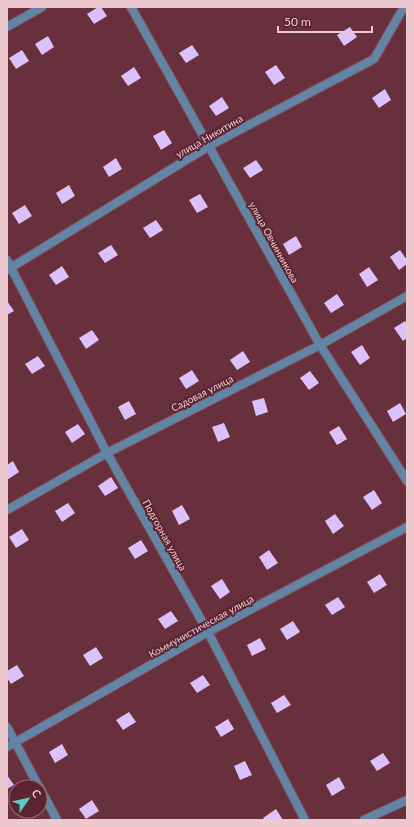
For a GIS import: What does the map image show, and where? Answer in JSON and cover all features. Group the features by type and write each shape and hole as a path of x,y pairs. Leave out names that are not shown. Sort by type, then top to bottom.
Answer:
{"street":[{"path":"7,27 42,7"},
{"name":"улица Овчинникова","path":"131,7 320,345 407,481"},
{"name":"улица Никитина","path":"9,269 209,146 374,59 404,7"},
{"name":"Подгорная улица","path":"7,260 9,269 107,453 208,632 305,820"},
{"name":"Садовая улица","path":"7,510 107,453 320,345 407,296"},
{"name":"Коммунистическая улица","path":"7,747 208,632 407,527"},
{"path":"7,727 35,779"},
{"path":"364,820 407,800"},
{"path":"48,803 57,820"}],"building":[{"path":"98,7 101,7 107,16 94,24 87,14"},
{"path":"350,27 357,37 344,46 337,35"},
{"path":"48,36 54,47 42,55 35,44"},
{"path":"192,45 199,55 186,63 179,53"},
{"path":"22,50 29,61 16,69 9,58"},
{"path":"276,65 285,78 274,85 265,72"},
{"path":"134,67 141,78 128,86 121,76"},
{"path":"385,89 391,100 379,108 372,98"},
{"path":"222,97 229,108 216,116 209,106"},
{"path":"164,130 172,143 161,150 153,136"},
{"path":"116,158 122,169 109,177 103,167"},
{"path":"256,160 263,170 250,178 243,168"},
{"path":"69,185 75,196 62,204 56,193"},
{"path":"200,194 208,207 197,213 189,200"},
{"path":"25,205 32,216 19,224 12,213"},
{"path":"156,220 163,230 150,238 143,228"},
{"path":"296,236 302,247 289,255 283,244"},
{"path":"111,245 118,255 105,263 98,253"},
{"path":"400,250 407,260 407,264 399,270 390,257"},
{"path":"62,266 69,277 56,285 49,275"},
{"path":"369,267 378,280 367,287 359,274"},
{"path":"337,294 344,305 331,313 324,303"},
{"path":"7,301 14,311 7,315"},
{"path":"405,321 407,324 407,338 403,341 394,328"},
{"path":"92,330 99,340 86,349 79,338"},
{"path":"362,345 370,358 360,365 351,352"},
{"path":"243,351 250,362 237,370 230,360"},
{"path":"38,356 45,366 32,374 25,364"},
{"path":"192,370 199,381 186,389 179,378"},
{"path":"310,371 319,383 309,390 300,378"},
{"path":"264,398 268,412 256,416 252,401"},
{"path":"129,401 136,414 125,420 118,407"},
{"path":"400,403 406,414 393,422 387,411"},
{"path":"224,423 230,437 218,442 212,427"},
{"path":"78,424 85,434 72,443 65,432"},
{"path":"339,426 347,439 337,445 329,432"},
{"path":"13,461 19,472 7,480 7,465"},
{"path":"111,477 118,488 105,496 98,486"},
{"path":"374,490 382,503 372,510 363,497"},
{"path":"68,503 75,513 62,522 55,511"},
{"path":"182,505 190,519 179,525 172,511"},
{"path":"335,514 344,526 333,534 325,521"},
{"path":"22,529 29,540 16,548 9,537"},
{"path":"141,540 148,551 135,559 128,548"},
{"path":"269,550 278,563 267,570 259,557"},
{"path":"380,574 387,585 374,593 367,582"},
{"path":"222,579 230,592 220,599 211,586"},
{"path":"338,597 345,607 332,615 325,605"},
{"path":"171,611 178,621 165,629 158,619"},
{"path":"293,621 300,632 287,640 280,629"},
{"path":"260,638 266,649 252,656 247,645"},
{"path":"96,647 103,658 90,666 83,655"},
{"path":"17,665 24,676 11,684 7,678 7,671"},
{"path":"203,675 210,685 197,693 190,683"},
{"path":"284,695 291,705 277,713 271,703"},
{"path":"129,712 136,722 123,730 116,720"},
{"path":"228,719 234,729 221,737 215,727"},
{"path":"62,744 68,755 55,763 49,752"},
{"path":"383,753 390,763 377,771 370,761"},
{"path":"245,761 252,775 240,780 234,766"},
{"path":"7,775 10,779 8,779 7,789"},
{"path":"339,777 345,788 332,796 326,785"},
{"path":"92,800 99,811 86,819 79,809"},
{"path":"276,809 283,820 265,820 263,818"}]}
